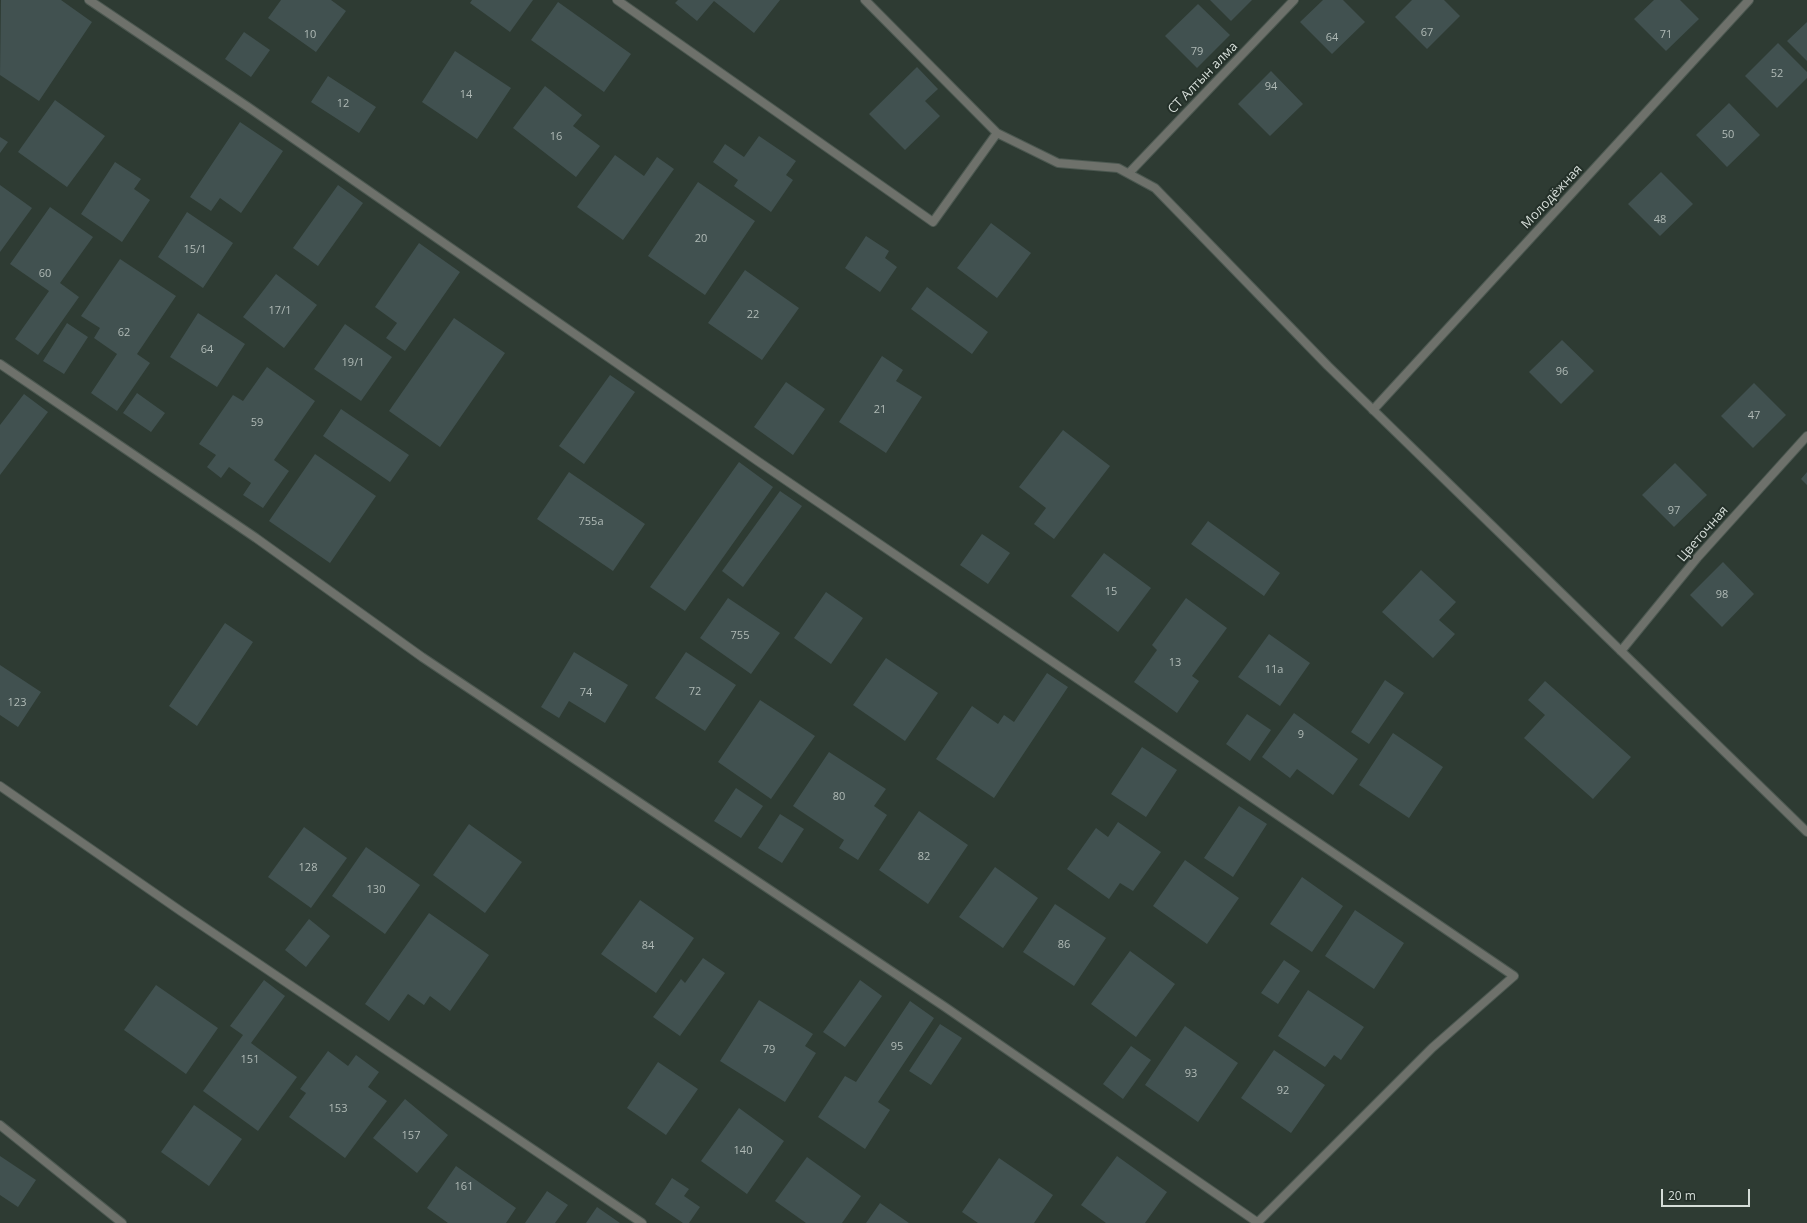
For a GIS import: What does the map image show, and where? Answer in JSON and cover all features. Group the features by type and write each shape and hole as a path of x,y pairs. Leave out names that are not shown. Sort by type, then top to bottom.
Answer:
{"street":[{"path":"0,364 256,538 422,657 945,1007 1257,1223 1432,1048 1514,976 759,462 248,107 89,0"},
{"path":"617,0 933,222 997,133"},
{"path":"865,0 997,133 1058,163 1118,168 1155,188 1372,410 1807,832"},
{"name":"СТ Алтын алма","path":"1129,173 1294,0"},
{"name":"Молодёжная","path":"1372,410 1749,0"},
{"name":"Цветочная","path":"1621,651 1697,558 1807,436"},
{"path":"0,786 182,912 642,1223"},
{"path":"0,1126 122,1223"}],"building":[{"path":"1,0 61,0 92,22 39,101 0,75"},
{"path":"281,0 331,0 346,11 316,52 268,18"},
{"path":"472,0 533,0 510,32 470,3"},
{"path":"678,0 780,0 754,33 714,1 697,21 675,3"},
{"path":"1210,0 1252,0 1231,21"},
{"path":"1323,0 1343,0 1365,22 1332,54 1300,22"},
{"path":"1412,0 1444,0 1460,16 1427,49 1395,17"},
{"path":"1654,0 1680,0 1699,19 1666,51 1634,19"},
{"path":"558,2 631,54 604,92 531,40"},
{"path":"1198,4 1230,35 1197,68 1165,36"},
{"path":"1807,22 1807,61 1787,41"},
{"path":"244,32 270,50 251,77 225,59"},
{"path":"1778,43 1807,72 1807,78 1777,108 1745,76"},
{"path":"455,51 511,88 477,139 422,102"},
{"path":"917,67 938,89 925,101 940,116 905,150 869,114"},
{"path":"1271,71 1303,104 1270,136 1238,104"},
{"path":"328,76 376,107 359,133 311,102"},
{"path":"545,86 582,115 573,126 600,146 576,177 513,128"},
{"path":"55,100 105,136 67,187 18,152"},
{"path":"1729,103 1760,135 1727,167 1696,135"},
{"path":"240,122 283,151 241,213 220,198 211,211 190,197"},
{"path":"759,136 796,161 786,175 793,180 771,212 734,186 738,180 713,162 725,144 744,157"},
{"path":"0,137 8,142 0,153"},
{"path":"615,155 644,176 657,157 674,169 623,240 577,207"},
{"path":"115,162 141,179 134,189 150,200 122,242 81,214"},
{"path":"1661,172 1693,204 1660,236 1628,204"},
{"path":"698,182 755,221 705,295 648,256"},
{"path":"0,185 32,208 0,252"},
{"path":"338,185 363,203 318,266 293,248"},
{"path":"50,207 93,237 60,283 79,297 38,355 15,339 49,291 10,264"},
{"path":"187,212 233,243 203,288 158,257"},
{"path":"991,223 1031,253 997,298 957,268"},
{"path":"866,236 889,251 885,258 897,267 880,292 845,268"},
{"path":"419,243 460,272 405,351 386,338 397,323 375,307"},
{"path":"120,259 176,296 137,354 150,363 117,411 91,393 117,354 94,338 100,328 81,316"},
{"path":"745,270 799,308 762,360 708,323"},
{"path":"276,274 317,305 284,348 243,317"},
{"path":"927,287 988,332 972,354 911,309"},
{"path":"198,313 245,344 217,387 170,357"},
{"path":"454,318 505,353 440,447 389,411"},
{"path":"67,323 88,337 64,374 43,361"},
{"path":"345,324 392,357 361,401 314,369"},
{"path":"1562,340 1594,371 1561,404 1529,372"},
{"path":"882,356 903,370 896,381 922,397 886,453 839,422"},
{"path":"267,367 315,401 274,460 289,471 263,508 243,495 251,483 229,467 221,478 207,467 216,455 199,444 233,395 243,401"},
{"path":"610,375 635,392 584,464 559,446"},
{"path":"786,382 825,409 793,455 754,427"},
{"path":"1754,383 1786,415 1753,448 1721,416"},
{"path":"137,393 165,413 151,432 123,413"},
{"path":"24,394 48,412 0,475 0,425"},
{"path":"341,409 409,455 390,482 323,436"},
{"path":"1063,430 1110,466 1054,539 1034,524 1046,508 1019,487"},
{"path":"315,454 376,496 330,563 269,521"},
{"path":"739,462 773,487 685,611 650,587"},
{"path":"1675,463 1707,495 1674,527 1642,495"},
{"path":"569,472 645,524 613,571 537,519"},
{"path":"1807,472 1807,485 1801,479"},
{"path":"780,491 802,506 743,587 722,571"},
{"path":"1208,521 1280,573 1264,596 1191,544"},
{"path":"982,534 1010,553 988,584 960,565"},
{"path":"1104,553 1151,588 1118,632 1071,596"},
{"path":"1723,562 1754,594 1722,627 1690,595"},
{"path":"1421,570 1456,602 1439,620 1455,634 1433,658 1382,612"},
{"path":"826,592 863,618 831,664 794,638"},
{"path":"728,598 780,633 751,674 700,638"},
{"path":"1186,598 1227,628 1192,676 1199,681 1177,713 1134,682 1157,650 1152,645"},
{"path":"225,623 253,642 197,726 169,706"},
{"path":"1269,634 1310,663 1280,706 1238,677"},
{"path":"574,652 628,685 605,723 569,701 559,718 541,707"},
{"path":"686,652 736,685 705,731 655,698"},
{"path":"886,658 938,693 905,741 853,705"},
{"path":"0,665 41,692 18,727 0,715"},
{"path":"1047,673 1068,687 994,798 936,759 972,706 998,724 1004,715 1014,722"},
{"path":"1385,680 1404,693 1369,744 1351,732"},
{"path":"1545,681 1631,757 1593,799 1524,738 1545,715 1528,700"},
{"path":"760,700 815,736 771,799 718,762"},
{"path":"1294,713 1358,759 1333,795 1297,769 1290,778 1262,757"},
{"path":"1247,714 1271,730 1250,761 1226,744"},
{"path":"1393,733 1443,767 1409,818 1359,785"},
{"path":"1142,747 1177,770 1146,817 1111,794"},
{"path":"829,752 886,789 874,806 887,815 858,860 839,848 844,840 793,806"},
{"path":"736,788 763,806 741,838 714,821"},
{"path":"1239,806 1267,824 1233,877 1204,858"},
{"path":"919,811 968,845 928,904 879,870"},
{"path":"780,814 804,829 782,863 758,848"},
{"path":"1118,822 1161,852 1133,891 1120,883 1109,899 1067,869 1096,828 1108,837"},
{"path":"469,824 522,862 485,913 433,875"},
{"path":"304,827 347,858 311,908 268,877"},
{"path":"366,847 420,885 385,934 332,896"},
{"path":"1185,860 1239,898 1207,944 1153,906"},
{"path":"995,867 1038,898 1003,948 959,917"},
{"path":"1302,877 1343,906 1312,952 1270,924"},
{"path":"640,900 694,938 656,993 601,954"},
{"path":"1055,904 1106,938 1074,986 1023,952"},
{"path":"1355,910 1404,943 1374,989 1325,956"},
{"path":"429,913 489,955 450,1011 430,996 424,1005 408,994 389,1021 365,1004"},
{"path":"309,919 330,936 306,967 285,950"},
{"path":"1130,951 1175,984 1136,1037 1091,1004"},
{"path":"703,958 725,973 680,1036 653,1017 681,979 685,983"},
{"path":"1284,960 1300,971 1278,1004 1261,993"},
{"path":"264,980 285,996 251,1043 297,1077 258,1131 203,1091 243,1035 230,1026"},
{"path":"860,980 882,996 845,1047 823,1032"},
{"path":"156,985 218,1028 186,1074 124,1030"},
{"path":"1308,990 1364,1027 1341,1060 1334,1055 1325,1067 1278,1036"},
{"path":"759,1000 813,1034 805,1046 816,1053 785,1102 720,1061"},
{"path":"910,1001 934,1018 878,1102 890,1110 865,1149 818,1117 845,1076 856,1082"},
{"path":"940,1024 962,1038 931,1085 909,1071"},
{"path":"1185,1026 1238,1063 1198,1122 1145,1085"},
{"path":"1131,1046 1151,1060 1123,1099 1103,1084"},
{"path":"1274,1050 1325,1085 1291,1133 1241,1098"},
{"path":"328,1051 348,1066 356,1055 379,1072 368,1087 387,1101 345,1158 289,1117 306,1093 300,1089"},
{"path":"658,1062 698,1089 666,1135 627,1108"},
{"path":"405,1099 448,1135 417,1173 373,1138"},
{"path":"194,1105 242,1139 209,1186 161,1152"},
{"path":"739,1108 784,1141 747,1194 701,1161"},
{"path":"0,1156 36,1180 18,1207 0,1195"},
{"path":"1117,1156 1167,1192 1145,1223 1106,1223 1081,1205"},
{"path":"807,1157 861,1196 842,1223 806,1223 775,1201"},
{"path":"999,1158 1053,1195 1034,1223 978,1223 962,1212"},
{"path":"456,1166 516,1208 506,1223 448,1223 427,1208"},
{"path":"672,1178 689,1189 684,1196 700,1207 689,1223 683,1223 655,1204"},
{"path":"547,1191 568,1205 555,1223 525,1223"},
{"path":"880,1203 909,1223 866,1223"},
{"path":"597,1207 620,1223 586,1223"}]}
